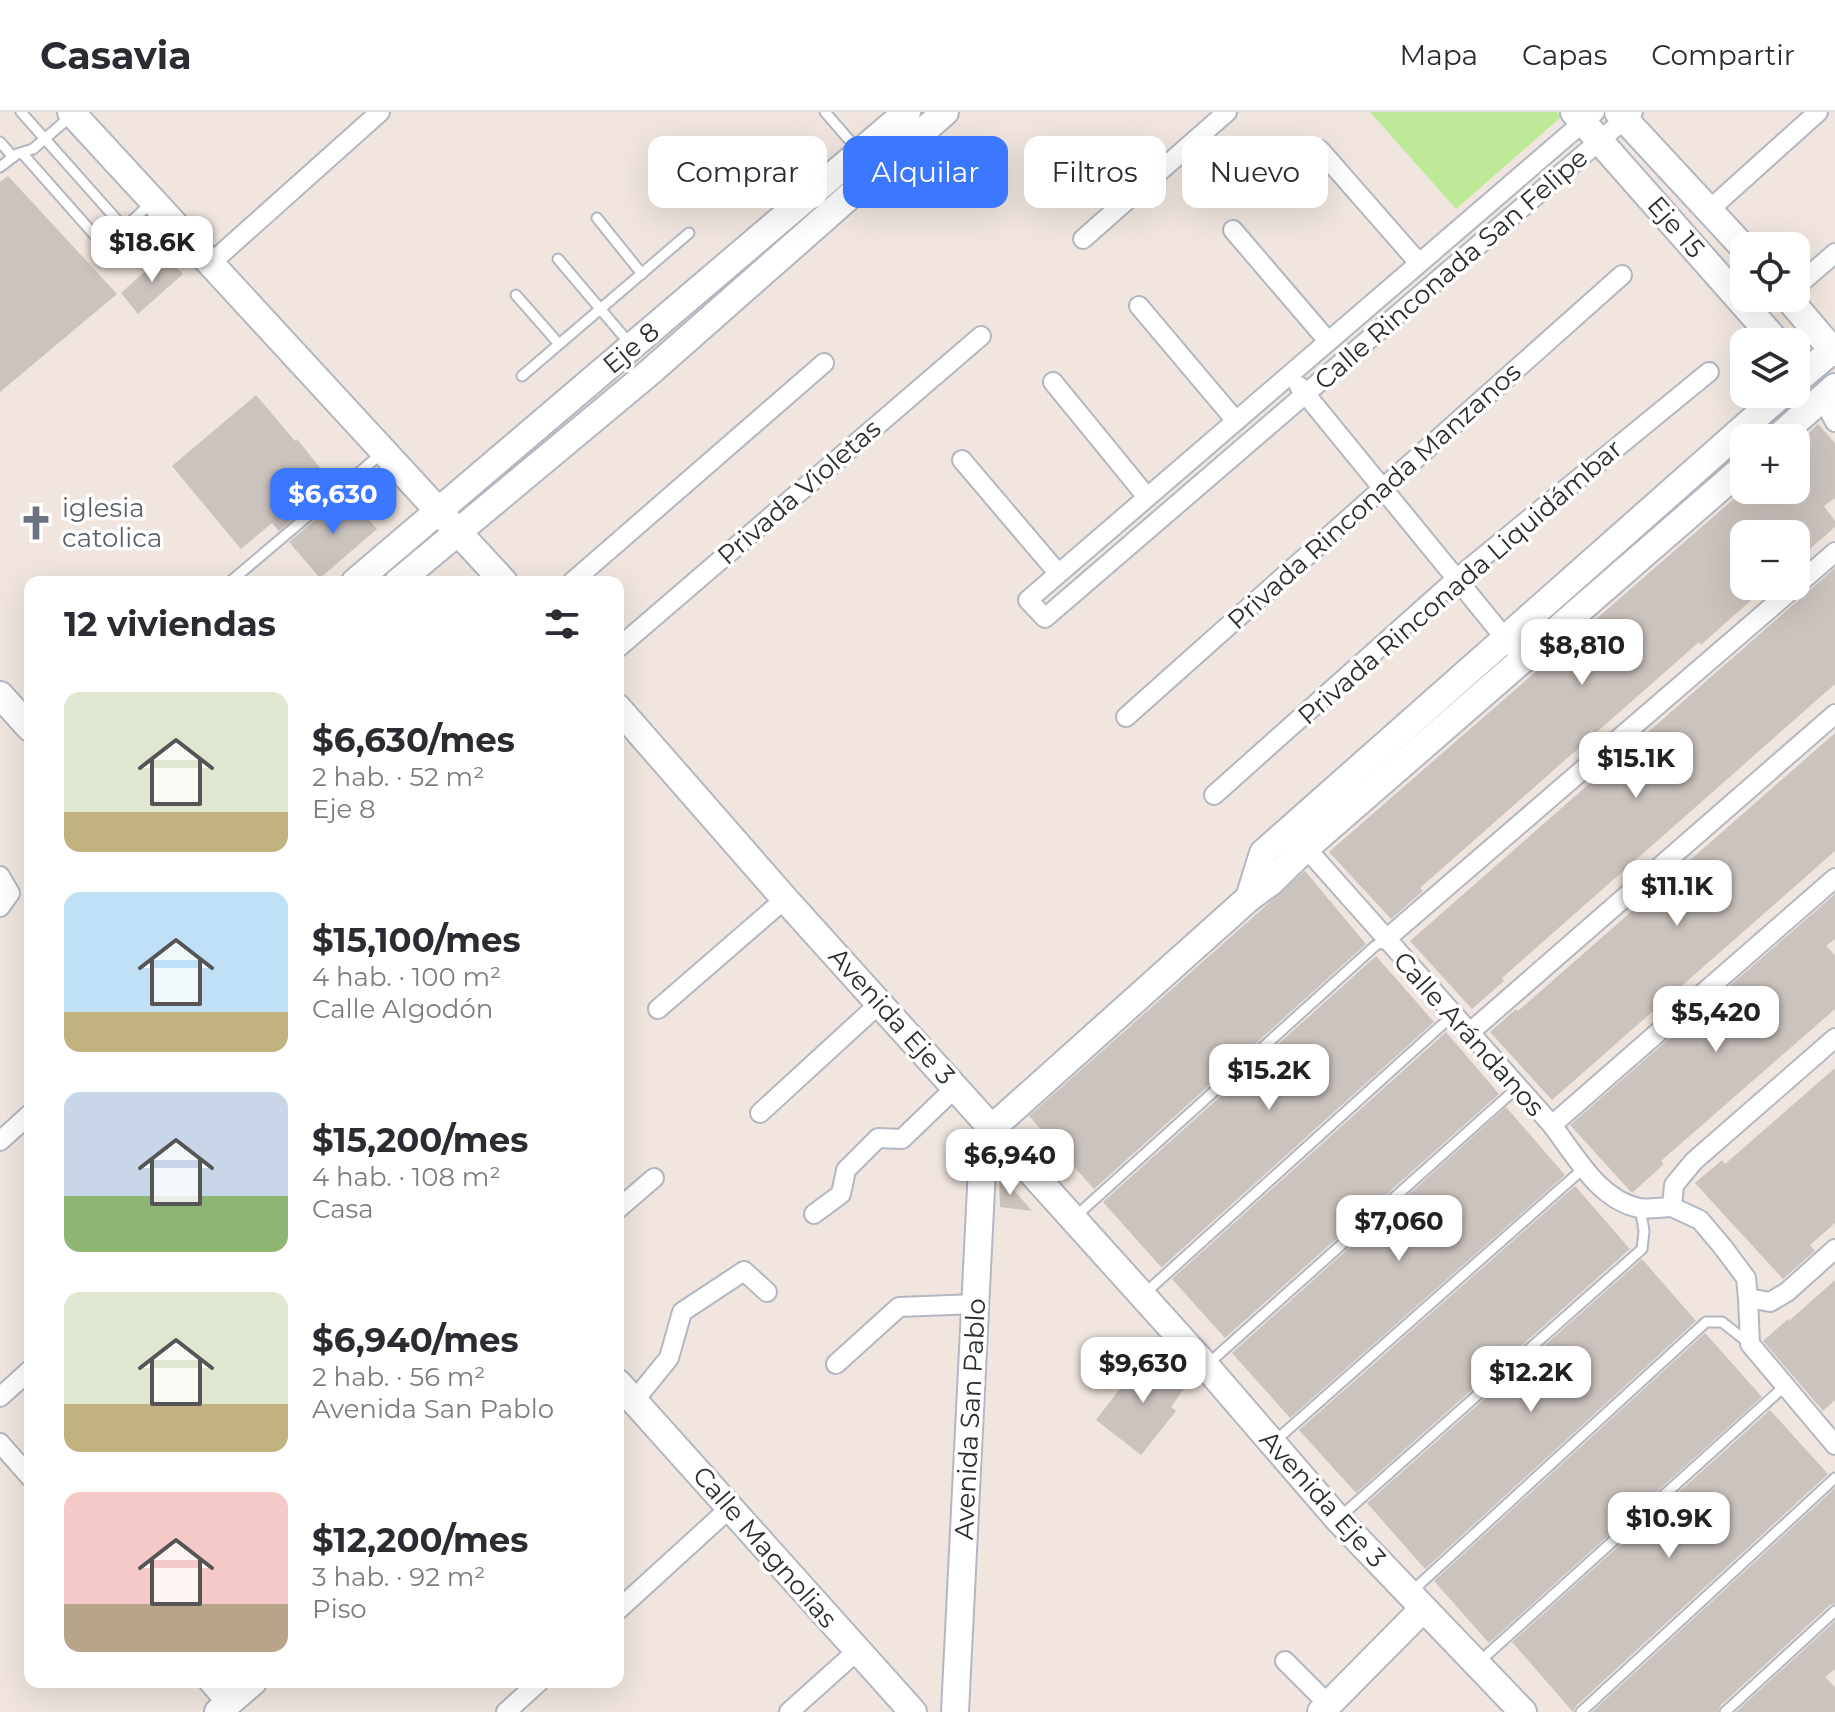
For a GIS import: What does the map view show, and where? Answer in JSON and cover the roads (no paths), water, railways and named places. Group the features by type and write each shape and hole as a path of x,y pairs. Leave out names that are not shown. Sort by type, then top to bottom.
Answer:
{"main road":[{"name":"Eje 8","path":"879,136 907,112"},
{"name":"Eje 8","path":"405,576 650,372 945,112"},
{"path":"72,113 498,576"},
{"name":"Eje 15","path":"1625,114 1730,233"},
{"name":"Eje 15","path":"1588,122 1765,328"},
{"name":"Eje 8","path":"362,576 843,167"},
{"path":"1800,312 1834,350 1810,365"},
{"path":"1793,424 1828,393 1810,380"},
{"path":"992,1128 1249,898 1271,882 1767,408"},
{"path":"1249,898 1263,853 1730,478"},
{"path":"0,695 24,721"},
{"name":"Avenida Eje 3","path":"624,715 785,899 1206,1366 1338,1519 1523,1712"},
{"name":"Avenida San Pablo","path":"956,1700 983,1148 992,1128"},
{"name":"Calle Magnolias","path":"626,1392 913,1712"},
{"path":"1324,1708 1416,1601"},
{"path":"223,1708 246,1688"},
{"path":"956,1700 977,1712"}],"street":[{"path":"211,263 380,112"},
{"path":"1083,239 1227,112"},
{"path":"1709,210 1818,112"},
{"name":"Calle Rinconada San Felipe","path":"1588,122 1306,394 1045,618 1028,600 1419,263 1588,122 1625,114"},
{"path":"1328,159 1419,263"},
{"path":"1233,230 1328,341"},
{"path":"1810,275 1835,253"},
{"name":"Privada Rinconada Manzanos","path":"1126,717 1622,275"},
{"path":"1139,306 1236,421"},
{"name":"Privada Violetas","path":"624,643 981,336"},
{"path":"579,576 824,363"},
{"name":"Privada Rinconada Liquidámbar","path":"1214,795 1456,579 1709,372"},
{"name":"Calle Rinconada San Felipe","path":"1290,374 1515,650"},
{"path":"1053,382 1147,497"},
{"path":"1828,393 1835,422"},
{"path":"962,460 1058,573"},
{"path":"1810,574 1835,552"},
{"path":"1385,940 1780,600"},
{"path":"1469,1033 1835,714"},
{"name":"Calle Arándanos","path":"1306,848 1552,1125 1584,1168 1611,1196 1640,1208"},
{"path":"0,876 10,893 0,907"},
{"path":"1552,1125 1835,878"},
{"path":"658,1009 785,899"},
{"path":"760,1113 880,1003"},
{"path":"1672,1207 1674,1185 1694,1161 1835,1038"},
{"path":"814,1214 841,1194 846,1170 878,1138 902,1139 956,1087"},
{"path":"0,1141 24,1119"},
{"path":"624,1204 654,1178"},
{"path":"1640,1208 1672,1207 1700,1220 1746,1278 1750,1344 1831,1431"},
{"path":"1748,1298 1770,1302 1787,1292 1835,1249"},
{"path":"626,1392 669,1358 682,1312 744,1271 767,1292"},
{"path":"836,1364 899,1307 976,1304"},
{"path":"0,1397 24,1375"},
{"path":"0,1443 24,1470"},
{"path":"624,1605 731,1507"},
{"path":"789,1712 857,1651"},
{"path":"1285,1661 1324,1708"},
{"path":"211,1688 223,1708"},
{"path":"506,1712 532,1688"}],"lane":[{"path":"0,142 18,155 117,260 127,260 137,247 125,227 21,112"},
{"path":"825,112 846,136"},
{"path":"0,167 45,139 72,113"},
{"path":"97,240 125,227 154,201"},
{"path":"597,218 642,274"},
{"path":"522,376 689,233"},
{"path":"558,259 632,347"},
{"path":"516,295 559,344"},
{"path":"237,576 385,451"},
{"path":"1074,1218 1385,940"},
{"path":"1141,1296 1453,1015"},
{"path":"1206,1366 1518,1087"},
{"path":"1273,1443 1584,1168"},
{"path":"1338,1519 1642,1249 1644,1231 1640,1208"},
{"path":"1416,1601 1706,1322 1722,1322 1750,1344"},
{"path":"1477,1665 1786,1385"},
{"path":"1581,1712 1835,1478"},
{"path":"1725,1712 1835,1611"}],"place":[{"name":"iglesia catolica","path":"36,523"}]}
